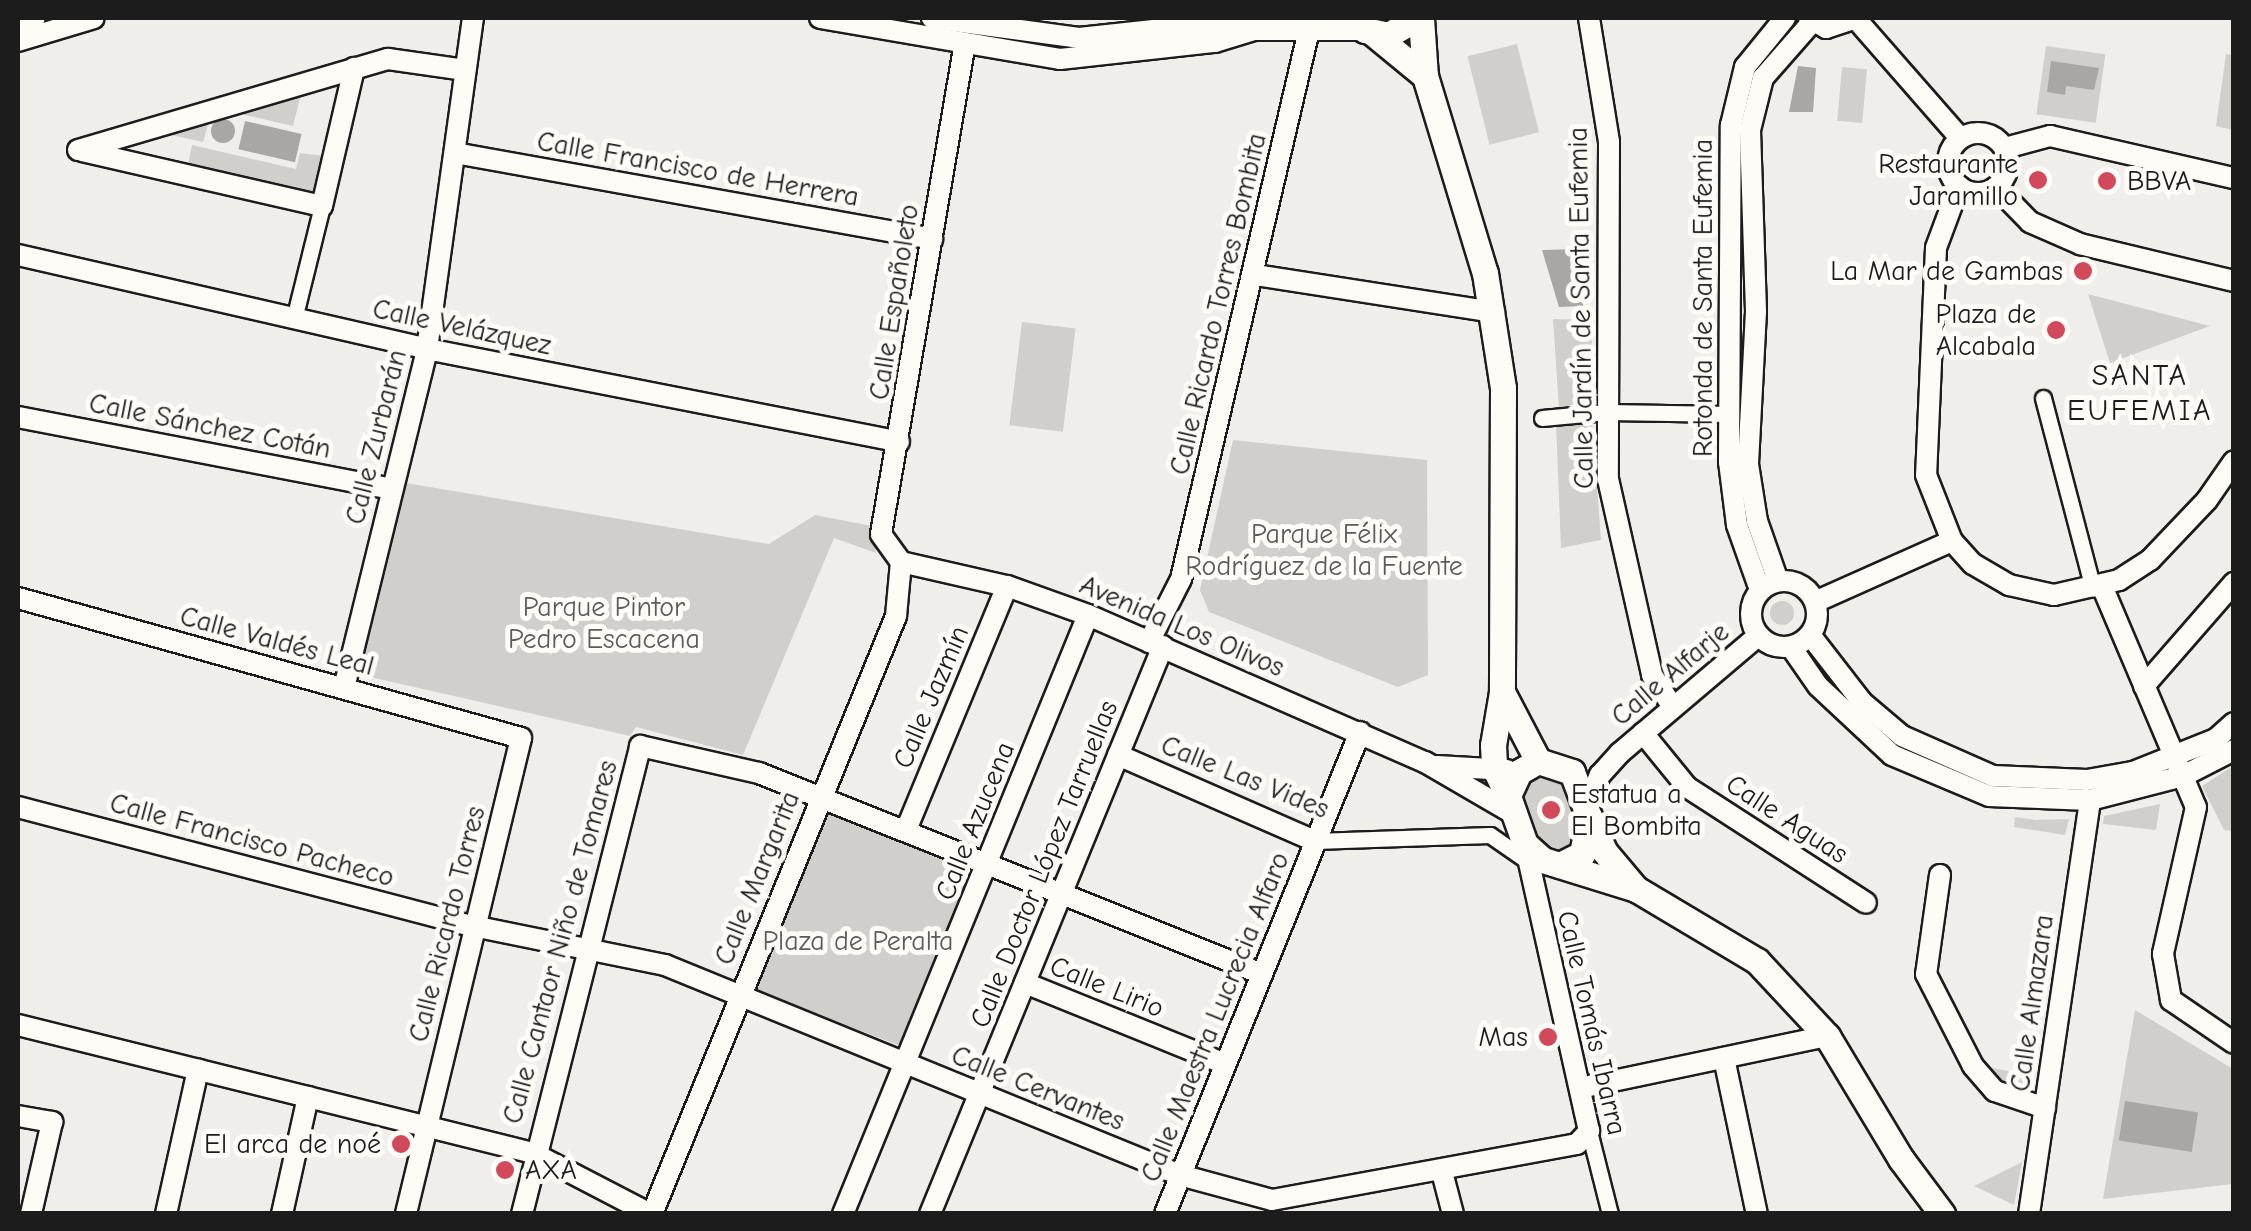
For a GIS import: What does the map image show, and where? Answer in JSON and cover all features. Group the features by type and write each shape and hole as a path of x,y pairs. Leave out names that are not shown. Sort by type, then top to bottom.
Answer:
{"street":[{"path":"18,25 34,18"},
{"path":"18,42 94,18"},
{"name":"Calle Zurbarán","path":"344,688 427,349 474,18"},
{"path":"820,18 1060,59 1215,42 1273,18"},
{"path":"932,18 1079,38 1216,23 1401,31 1420,18 1425,76 1494,312 1505,430 1502,692 1517,767"},
{"name":"Calle Jardín de Santa Eufemia","path":"1589,18 1609,142 1608,412 1617,543 1652,675 1673,708"},
{"name":"Rotonda de Santa Eufemia","path":"1769,586 1737,525 1731,414 1734,97 1745,67 1785,18"},
{"path":"1856,18 1960,138"},
{"name":"Rotonda de Santa Eufemia","path":"1758,636 1750,618 1769,586 1748,464 1756,311 1750,130 1764,78 1810,20 1826,28 1856,18"},
{"path":"1363,27 1425,76"},
{"name":"Calle Ricardo Torres Bombita","path":"1156,644 1181,579 1255,275 1309,30"},
{"name":"Calle Españoleto","path":"901,562 881,534 965,44"},
{"path":"322,206 78,150 388,59 465,70"},
{"path":"294,319 354,68"},
{"path":"1960,138 1977,132 2005,148 2050,136 2234,178"},
{"path":"1958,186 1948,170 1960,138"},
{"path":"1996,187 2005,177 2005,148"},
{"name":"Calle Francisco de Herrera","path":"455,154 932,239"},
{"path":"1958,186 1996,187 2030,222 2080,244 2234,281"},
{"path":"1958,186 1936,248 1924,414 1926,475 1952,541 1974,564 2009,585 2054,594 2098,588 2150,560 2234,461"},
{"name":"Calle Velázquez","path":"18,255 427,349 898,442"},
{"path":"1255,275 1494,312"},
{"path":"2043,398 2098,588 2196,807 2162,954 2171,1000 2234,1043"},
{"path":"1542,418 1608,412 1731,414"},
{"name":"Calle Sánchez Cotán","path":"18,417 392,489"},
{"path":"1952,541 1816,602 1801,641 1818,686 1892,755 1989,796 2090,800 2234,750"},
{"name":"Avenida Los Olivos","path":"901,562 1007,586 1088,615 1360,732 1511,805"},
{"name":"Calle Margarita","path":"651,1214 896,616 901,562"},
{"path":"2144,686 2234,583"},
{"path":"1769,586 1801,585 1816,602"},
{"name":"Calle Jazmín","path":"906,830 1007,586"},
{"name":"Calle Valdés Leal","path":"18,598 521,738"},
{"name":"Calle Azucena","path":"843,1214 1088,615"},
{"path":"1758,636 1801,641 1902,736 1993,776 2087,780 2179,766 2234,723"},
{"name":"Calle Alfarje","path":"1587,813 1618,755 1758,636"},
{"name":"Calle Doctor López Tarruellas","path":"930,1214 1118,755 1156,644"},
{"path":"1502,692 1517,767 1511,805 1526,852 1636,889 1757,962 1827,1036 1900,1160 1942,1214"},
{"name":"Calle Maestra Lucrecia Alfaro","path":"1166,1214 1360,732"},
{"name":"Calle Aguas","path":"1643,733 1688,787 1866,903"},
{"name":"Calle Ricardo Torres","path":"406,1214 472,926 521,738"},
{"name":"Calle Cantaor Niño de Tomares","path":"522,1214 533,1153 640,746 759,772 821,796"},
{"name":"Calle Las Vides","path":"1118,755 1315,841 1490,835 1526,852"},
{"name":"Calle Alfarje","path":"1572,772 1618,755"},
{"name":"Avenida Los Olivos","path":"1433,766 1517,767"},
{"path":"1517,767 1572,772 1604,851 1636,889"},
{"path":"821,796 1262,974"},
{"name":"Calle Almazara","path":"2029,1214 2090,800"},
{"name":"Calle Francisco Pacheco","path":"18,807 472,926"},
{"path":"1560,866 1582,854 1587,813"},
{"name":"Calle Tomás Ibarra","path":"1526,852 1610,1214"},
{"path":"1940,875 1926,974 1973,1066 1995,1091 2045,1108"},
{"name":"Calle Cervantes","path":"472,926 665,964 1180,1175 1272,1200 1442,1172 1577,1144 1589,1131"},
{"name":"Calle Lirio","path":"1025,983 1224,1064"},
{"path":"18,1024 427,1123 533,1153 651,1214"},
{"path":"1580,1088 1827,1036"},
{"path":"1724,1058 1757,1214"},
{"path":"166,1214 198,1070"},
{"path":"282,1214 308,1097"},
{"path":"18,1116 52,1122 32,1214"},
{"path":"1442,1172 1453,1214"}],"green space":[{"path":"1517,44 1539,132 1490,145 1468,56"},
{"path":"2046,46 2105,54 2096,123 2036,114"},
{"path":"2226,54 2233,55 2233,130 2216,126"},
{"path":"1842,67 1867,69 1862,123 1837,121"},
{"path":"301,94 293,126 236,113"},
{"path":"209,121 203,142 167,134"},
{"path":"192,145 296,169 300,153 325,156 315,197 188,165"},
{"path":"2088,294 2210,326 2110,363"},
{"path":"1553,319 1592,320 1591,410 1559,409"},
{"path":"1022,322 1076,329 1063,432 1009,425"},
{"path":"1592,420 1601,540 1561,548 1556,423"},
{"name":"Parque Félix Rodríguez de la Fuente","path":"1233,440 1427,460 1428,675 1398,687 1209,612 1200,590"},
{"name":"Parque Pintor Pedro Escacena","path":"406,483 769,544 815,515 872,526 876,553 834,538 743,755 636,727 630,736 357,674"},
{"path":"1782,601 1794,613 1782,625 1770,613"},
{"path":"2233,766 2233,831 2224,830 2202,786"},
{"path":"1544,774 1564,787 1574,808 1578,830 1572,847 1561,851 1547,849 1536,837 1526,809 1523,790"},
{"path":"2160,804 2156,830 2103,824 2104,816"},
{"name":"Plaza de Peralta","path":"825,807 978,866 908,1049 755,990"},
{"path":"2015,817 2069,819 2065,835 2014,827"},
{"path":"2135,1010 2233,1069 2233,1184 2103,1199"},
{"path":"1991,1068 2027,1074 2023,1090 1997,1077"},
{"path":"2022,1162 2014,1205 1974,1186"}],"shaded area":[{"path":"2051,61 2099,68 2094,90 2066,86 2065,95 2047,92"},
{"path":"1798,66 1816,68 1813,112 1789,112"},
{"path":"223,119 235,131 223,143 211,131"},
{"path":"245,121 302,134 295,162 238,149"},
{"path":"1584,249 1583,306 1559,307 1542,250"},
{"path":"2125,1101 2198,1113 2192,1152 2119,1141"}],"place":[{"name":"Restaurante Jaramillo","path":"2038,180"},
{"name":"BBVA","path":"2107,181"},
{"name":"La Mar de Gambas","path":"2083,271"},
{"name":"Plaza de Alcabala","path":"2056,330"},
{"name":"Estatua a El Bombita","path":"1551,810"},
{"name":"Mas","path":"1548,1037"},
{"name":"El arca de noé","path":"401,1144"},
{"name":"AXA","path":"505,1170"}],"district":[{"name":"SANTA EUFEMIA","path":"2140,393"}]}
